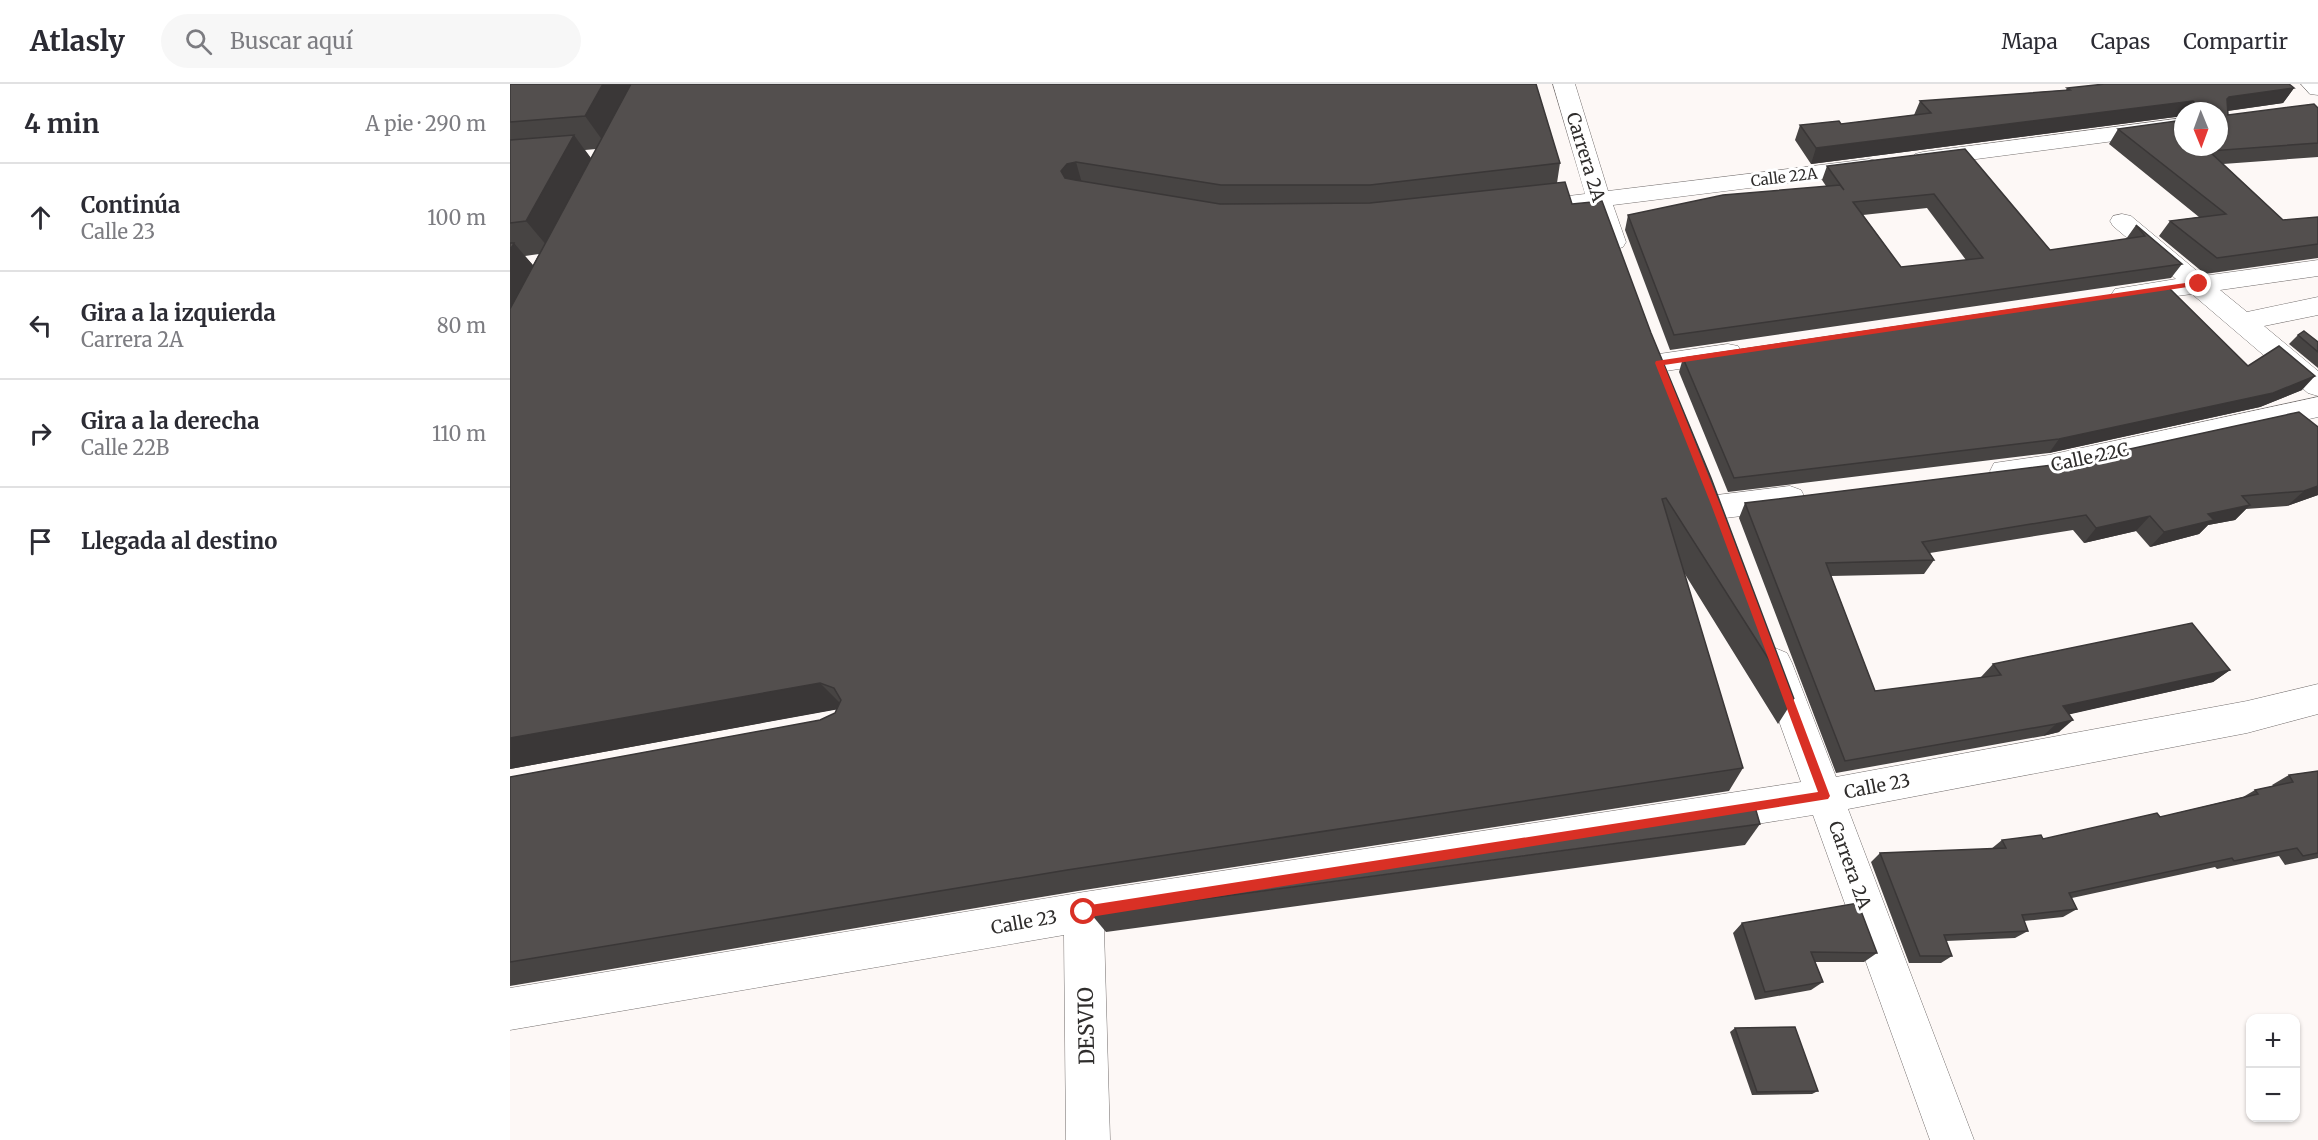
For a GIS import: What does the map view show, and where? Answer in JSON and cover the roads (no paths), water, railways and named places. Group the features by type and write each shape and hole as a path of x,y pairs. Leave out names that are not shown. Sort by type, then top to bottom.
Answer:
{"street":[{"name":"Carrera 2A","path":"1564,84 1599,201 1623,266"},
{"path":"2312,84 2318,89"},
{"name":"Calle 22A","path":"1508,211 2174,126"},
{"path":"2122,221 2318,386"},
{"path":"2105,297 2318,268"},
{"path":"2243,322 2318,306"},
{"path":"1647,330 1672,396"},
{"path":"1659,363 1753,349"},
{"name":"Calle 22C","path":"1978,475 2049,466 2318,408"},
{"path":"1729,540 1712,496 1812,495"},
{"name":"Carrera 2A","path":"1767,640 1952,1140"},
{"name":"Calle 23","path":"510,1009 1084,912 1825,796 2247,717 2318,699"},
{"name":"DESVIO","path":"1084,912 1088,1140"}]}
